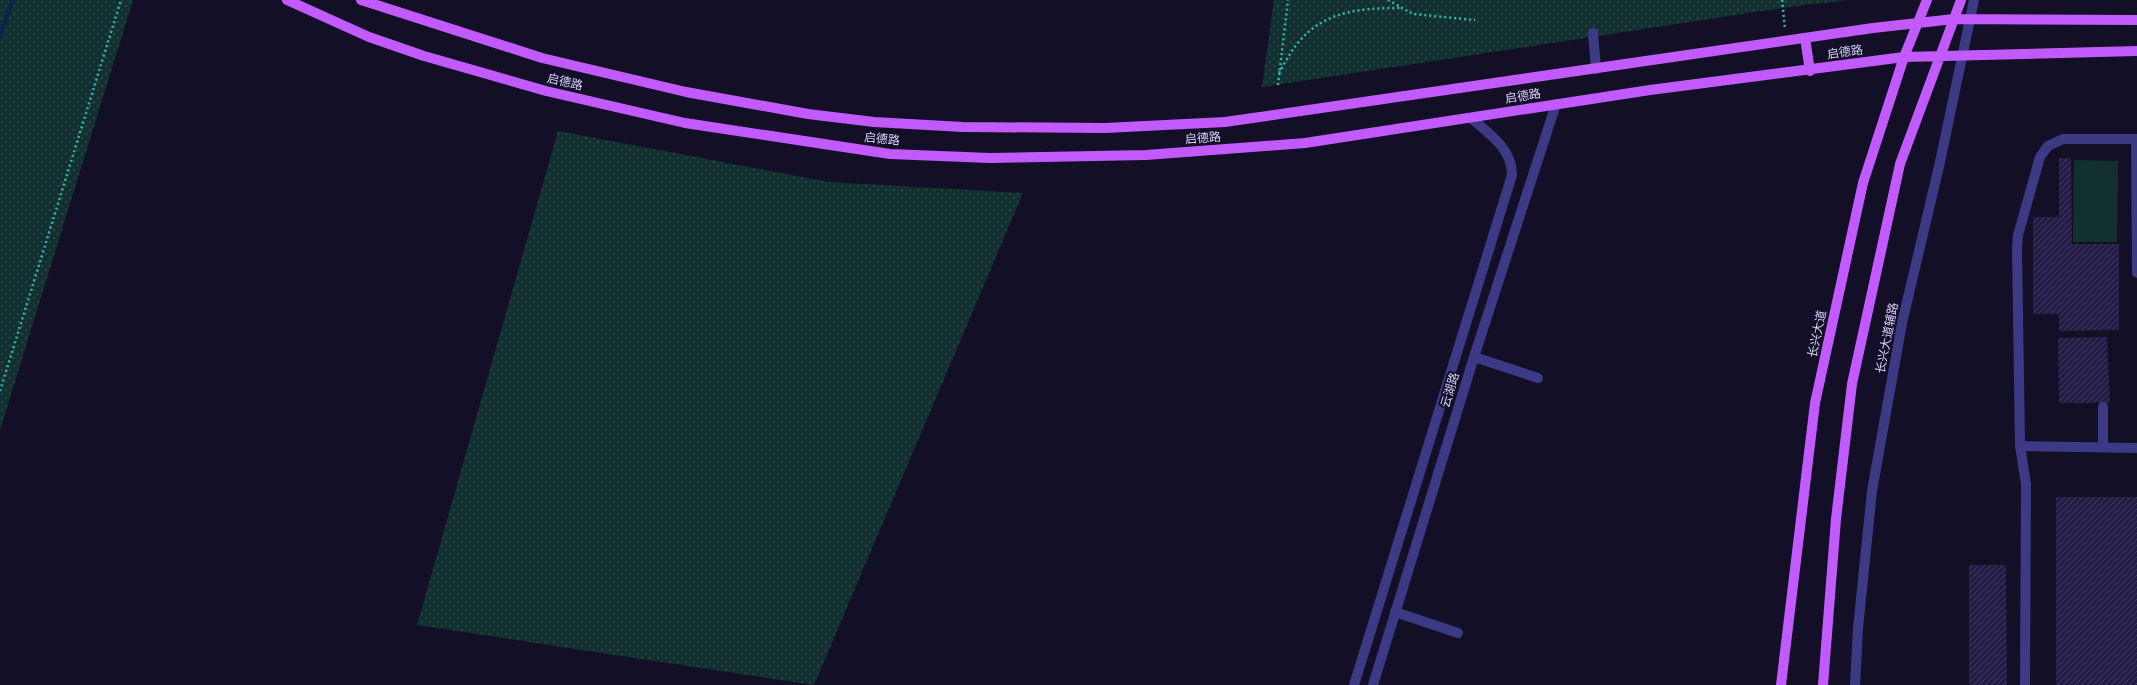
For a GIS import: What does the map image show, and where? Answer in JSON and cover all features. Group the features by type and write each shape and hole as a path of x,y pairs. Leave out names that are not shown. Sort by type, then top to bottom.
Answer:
{"main road":[{"name":"启德路","path":"287,0 368,36 424,56 546,91 685,123 890,154 990,158 1146,155 1305,143 1650,90 1810,71 1904,57 2137,51"},
{"name":"启德路","path":"362,0 542,58 686,92 808,114 874,122 956,126 1105,128 1225,122 1805,38 1954,19 2137,20"},
{"name":"长兴大道","path":"1781,685 1815,403 1863,184 1904,57 1927,0"},
{"path":"1823,685 1836,519 1852,384 1900,164 1961,0"},
{"path":"1805,38 1810,71"}],"street":[{"name":"长兴大道辅路","path":"1855,685 1858,628 1872,491 1902,323 1940,162 1961,55 1974,0"},
{"path":"1593,34 1596,69"},
{"name":"云湖路","path":"1373,685 1474,357 1556,104"},
{"name":"云湖路","path":"1354,685 1512,175 1512,166 1507,151 1471,118"},
{"path":"2025,685 2026,484 2020,446 2018,235 2040,157 2048,146 2063,139 2136,139 2137,273"},
{"path":"1474,357 1538,378"},
{"path":"2103,407 2103,447"},
{"path":"2020,446 2137,448"},
{"path":"1395,612 1458,633"}],"path":[{"path":"0,391 121,0"},
{"path":"1278,85 1288,0"},
{"path":"1388,0 1413,14 1475,20"},
{"path":"1782,0 1786,41"},
{"path":"1279,73 1297,44 1323,21 1346,12 1374,8 1402,8"}],"green space":[{"path":"0,0 133,0 0,430"},
{"path":"1274,0 1849,0 1789,7 1262,87"},
{"path":"558,131 829,182 1023,193 814,685 417,625"},
{"path":"2074,160 2118,161 2117,242 2073,242"}],"building":[{"path":"2059,158 2071,158 2072,244 2119,244 2119,330 2059,331 2059,314 2033,314 2033,217 2059,217"},
{"path":"2107,337 2110,403 2059,403 2058,338"},
{"path":"2056,497 2137,497 2137,685 2056,685"},
{"path":"1969,565 2006,565 2007,685 1969,685"}],"waterway":[{"path":"0,36 13,0"}]}
